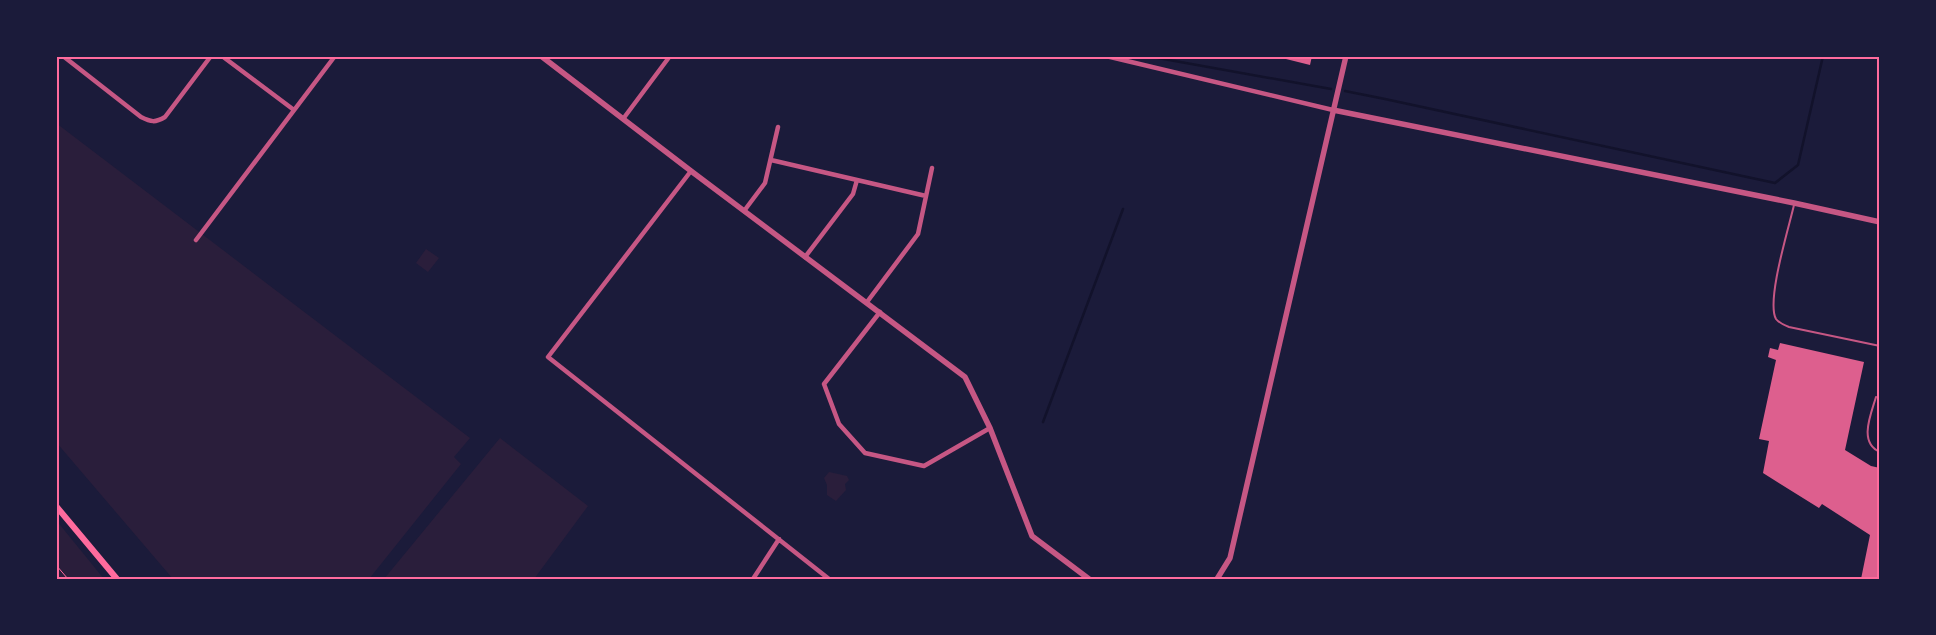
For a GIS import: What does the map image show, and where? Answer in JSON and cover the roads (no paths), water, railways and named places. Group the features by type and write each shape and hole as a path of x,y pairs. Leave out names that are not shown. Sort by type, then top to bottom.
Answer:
{"main road":[{"path":"56,506 117,579"}],"street":[{"path":"63,56 141,117 157,122 165,117 211,56"},
{"path":"222,56 294,110"},
{"path":"196,240 335,56"},
{"path":"542,56 691,171 965,376 990,428 1032,536 1089,579"},
{"path":"623,119 670,56"},
{"path":"1106,56 1334,110 1880,222"},
{"path":"1217,579 1230,558 1346,56"},
{"path":"744,211 765,183 778,127"},
{"path":"771,160 926,196"},
{"path":"867,302 918,234 932,168"},
{"path":"691,171 548,357 829,579"},
{"path":"805,257 853,194 857,180"},
{"path":"880,312 824,384 839,424 865,453 924,466 990,428"},
{"path":"753,579 779,539"}],"lane":[{"path":"1794,203 1773,302 1776,318 1789,327 1880,346"},
{"path":"1876,397 1867,432 1871,447 1880,452"}],"waterway":[{"path":"1147,56 1331,89"},
{"path":"1345,91 1775,183 1798,165 1823,56"},
{"path":"1043,422 1123,209"}]}
